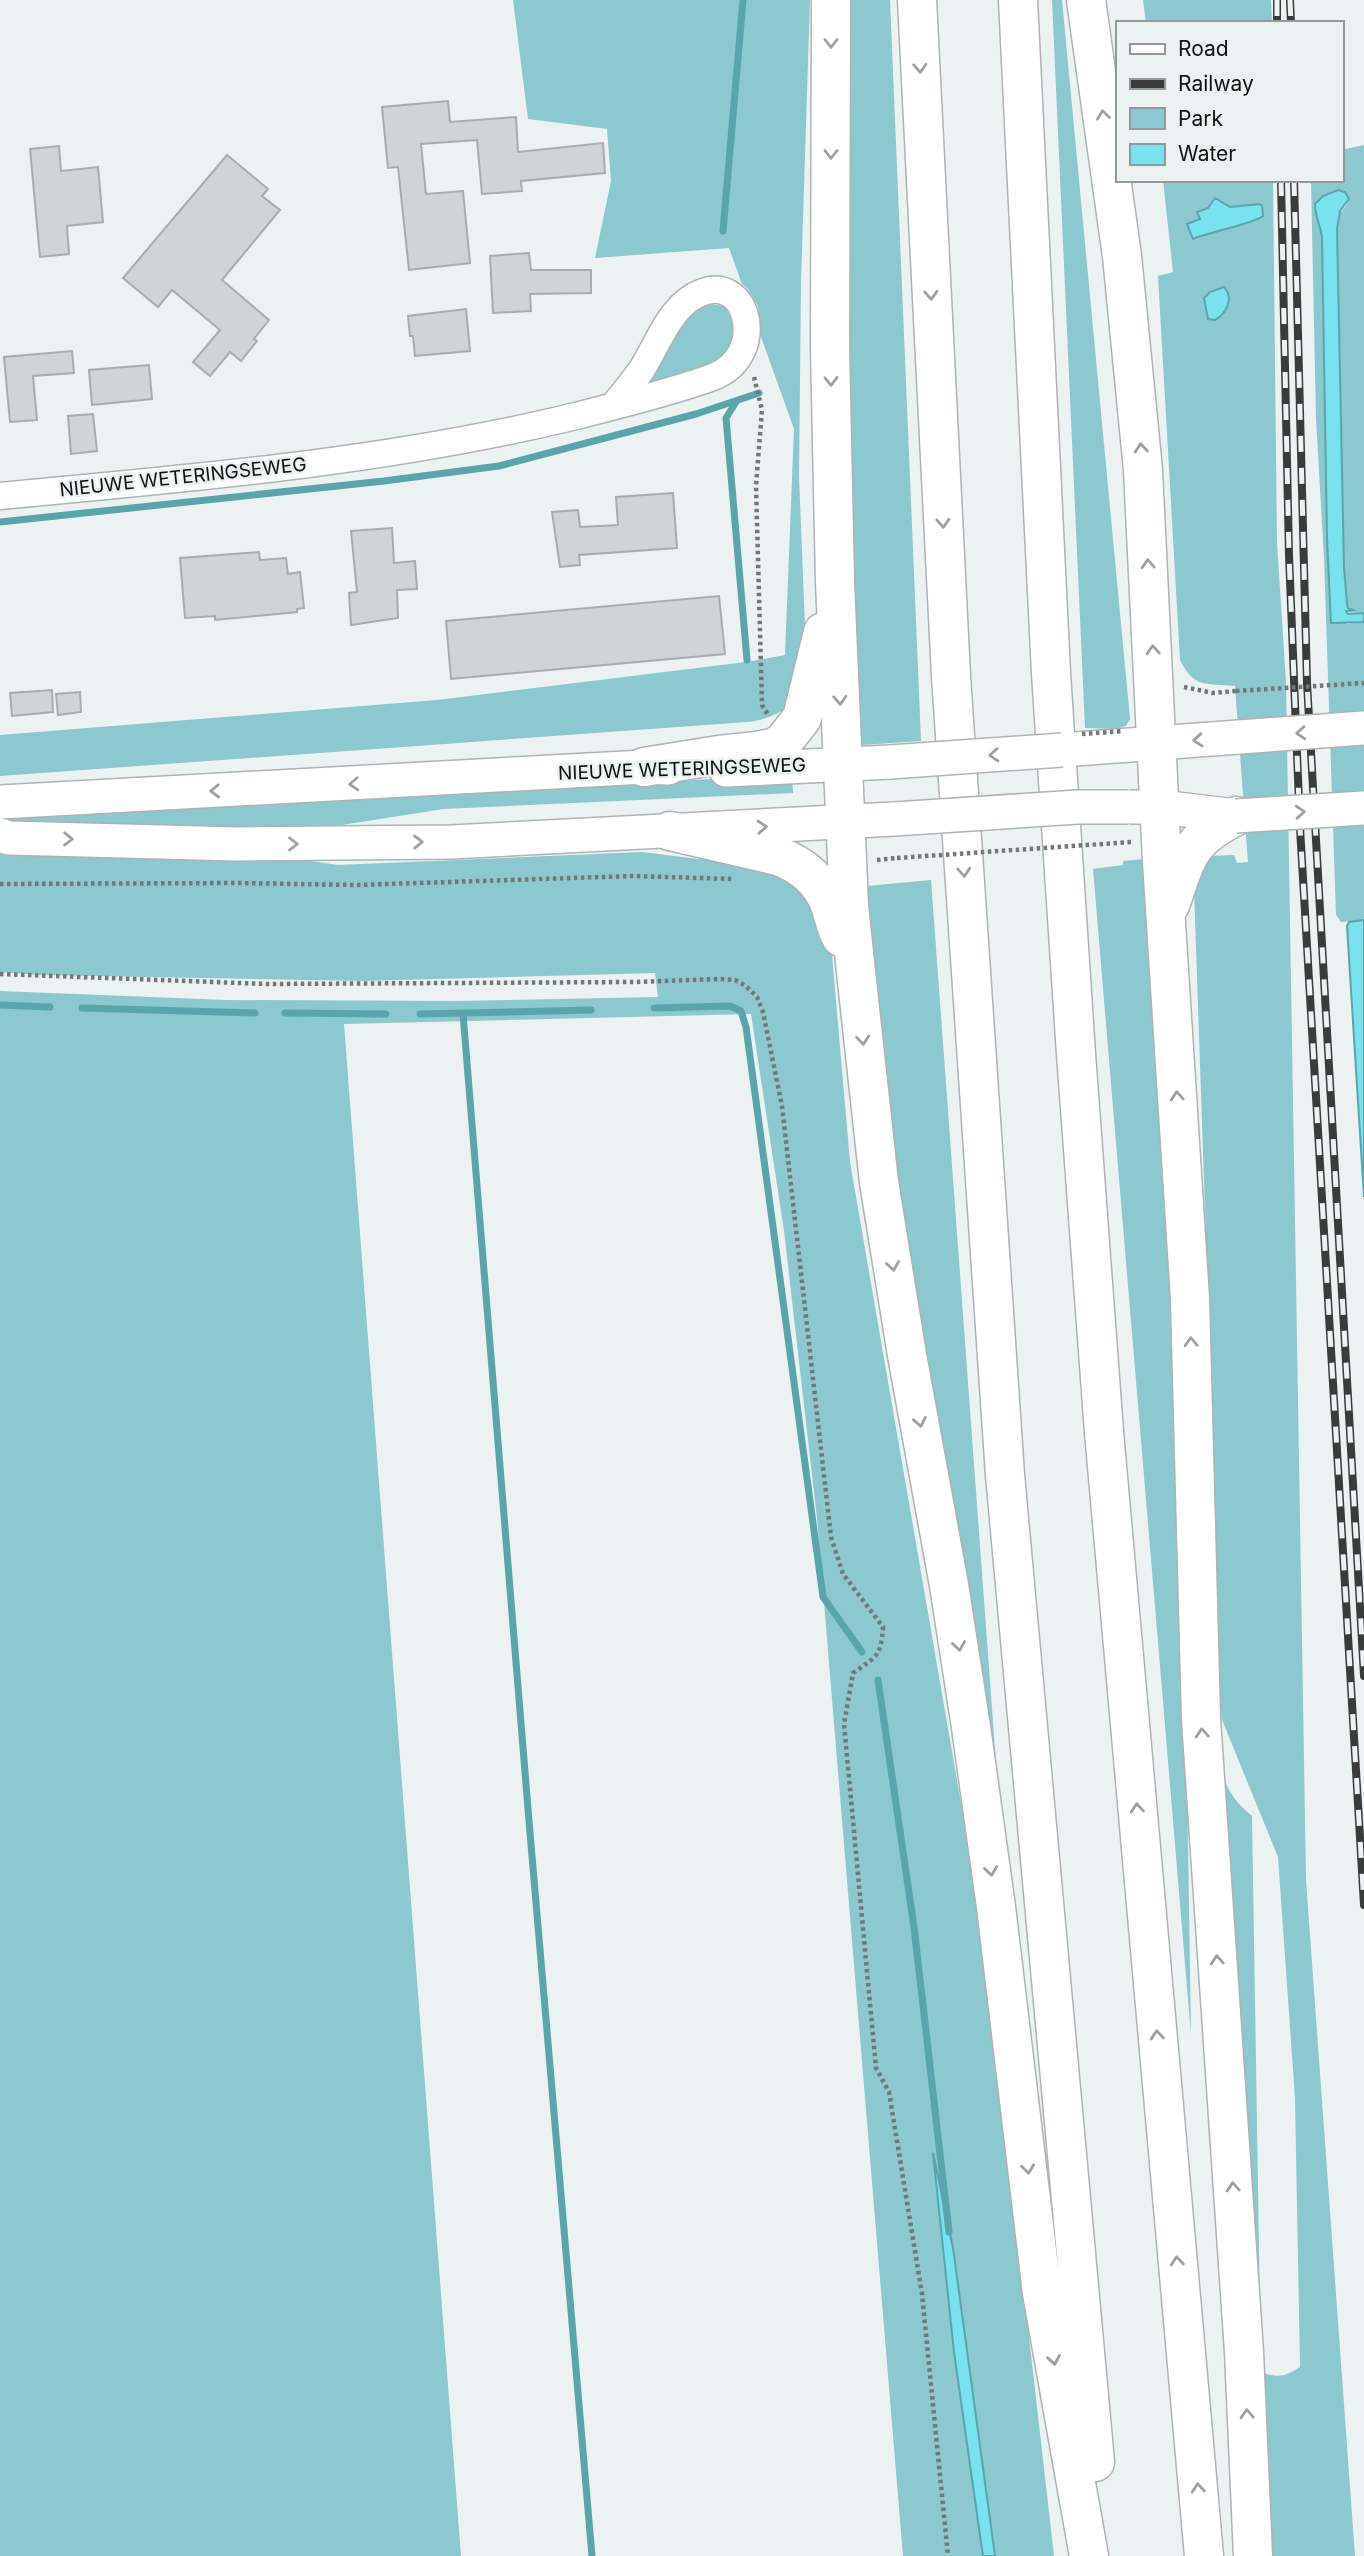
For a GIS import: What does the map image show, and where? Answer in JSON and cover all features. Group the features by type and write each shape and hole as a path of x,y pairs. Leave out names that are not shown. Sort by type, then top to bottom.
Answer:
{"highway":[{"path":"831,0 830,348 835,582 845,823 854,960 879,1182 949,1585 996,1908 1042,2293 1089,2556"},
{"path":"917,0 951,676 1004,1461 1104,2556"},
{"path":"1018,0 1051,673 1076,1054 1107,1474 1204,2556"},
{"path":"1086,0 1122,256 1143,470 1141,744 1144,807 1166,916 1190,1313 1201,1719 1244,2352 1253,2556"},
{"path":"644,767 776,747 790,736 803,719 835,582"},
{"path":"1166,916 1190,851 1210,829 1236,816"},
{"path":"670,831 778,856 801,867 823,890 833,923 854,960"}],"main road":[{"name":"NIEUWE WETERINGSEWEG","path":"0,802 283,789 644,767 718,770 844,765 1364,728"},
{"path":"0,835 9,838 296,844 450,842 845,823 1078,807 1144,807 1236,816 1364,808"}],"street":[{"path":"613,406 640,371 667,324 692,296 707,290 719,290 738,300 744,311 746,342"},
{"name":"NIEUWE WETERINGSEWEG","path":"0,496 196,478 420,449 512,432 716,376 731,368 741,356 746,342"}],"path":[{"path":"746,342 762,410 756,485 762,705 777,729 790,736"},
{"path":"1236,691 1364,683"},
{"path":"847,861 1131,842"},
{"path":"0,884 356,885 632,876 744,878"},
{"path":"0,974 267,984 719,979 735,980 757,997 763,1012 782,1106 831,1537 844,1574 883,1626 881,1649 873,1659 853,1673 844,1724 876,2068 890,2092 922,2294 948,2556"}],"green space":[{"path":"513,0 810,0 801,281 799,477 805,626 791,704 770,716 747,722 0,776 0,735 437,700 785,655 794,429 761,337 758,306 742,284 729,248 595,258 611,181 607,129 528,119"},
{"path":"847,0 890,0 921,741 861,745 845,501"},
{"path":"1052,0 1062,0 1130,719 1126,726 1115,729 1085,728"},
{"path":"1143,0 1271,0 1272,21 1146,21"},
{"path":"1364,145 1364,613 1346,612 1351,610 1347,603 1344,568 1337,229 1338,216 1348,203 1349,197 1345,192 1323,196 1315,204 1322,237 1329,558 1346,624 1364,622 1364,920 1341,922 1336,915 1324,558 1316,419 1311,182 1343,182 1343,150"},
{"path":"1163,182 1273,182 1277,543 1286,682 1306,1880 1355,2556 1267,2556 1221,1769 1232,1795 1252,1816 1261,2372 1277,2376 1286,2375 1300,2367 1295,2098 1278,1857 1216,1705 1207,1268 1194,889 1208,856 1234,855 1237,863 1248,862 1235,686 1202,683 1191,676 1180,660 1158,276 1173,272","holes":["1215,198 1229,207 1262,206 1263,216 1258,219 1193,238 1187,224 1200,219"]},
{"path":"711,304 723,306 732,321 733,336 720,366 648,386 659,360 682,323 693,313"},
{"path":"792,775 793,793 443,809 317,829 5,825 1,816 11,810 111,813 266,801"},
{"path":"0,843 229,849 338,865 642,852 764,867 796,885 830,932 850,1162 972,1867 1054,2556 903,2556 817,1518 784,1231 751,1014 344,1024 461,2556 0,2556 0,991 226,1000 457,1001 658,997 655,973 362,981 0,972"},
{"path":"1155,858 1181,1391 1191,2035 1093,869 1123,865 1123,861"},
{"path":"931,880 998,1790 899,1273 856,887"}],"water":[{"path":"1338,190 1345,192 1349,199 1340,211 1337,229 1344,568 1348,608 1353,610 1346,611 1348,614 1364,613 1364,622 1331,623 1322,237 1315,204 1323,196"},
{"path":"1215,198 1230,207 1260,204 1263,216 1193,239 1187,224 1200,219 1197,212 1208,208"},
{"path":"1224,287 1229,300 1226,309 1215,320 1208,319 1204,298 1210,292"},
{"path":"1364,920 1364,1197 1347,926 1349,922"},
{"path":"933,2153 953,2248 995,2556 983,2556 954,2352"}],"building":[{"path":"448,101 450,122 516,117 518,152 603,143 605,173 521,181 522,191 482,194 477,140 421,144 426,194 463,191 470,263 409,270 398,167 388,168 382,107"},
{"path":"59,146 61,171 98,167 103,222 67,226 69,254 40,257 30,149"},
{"path":"227,155 268,189 262,196 280,210 222,280 269,320 241,361 230,352 210,376 193,362 220,330 172,290 158,307 123,278"},
{"path":"529,253 531,270 591,270 591,293 530,294 531,311 493,313 490,256"},
{"path":"466,309 470,351 415,356 408,316"},
{"path":"72,351 74,373 33,376 37,420 10,422 4,357"},
{"path":"149,365 152,399 92,405 89,370"},
{"path":"93,414 97,451 71,454 68,416"},
{"path":"673,493 677,548 579,555 580,565 560,567 552,512 578,510 580,527 618,525 616,497"},
{"path":"392,528 394,563 415,561 417,589 397,590 398,618 351,625 349,593 357,592 351,531"},
{"path":"259,552 260,560 286,558 288,574 300,572 304,608 297,609 297,612 215,620 215,616 185,618 180,558"},
{"path":"719,596 725,654 451,679 446,621"},
{"path":"52,690 53,712 12,716 10,693"},
{"path":"80,692 81,712 58,715 56,694"}],"waterway":[{"path":"723,231 743,0"},
{"path":"0,522 499,466 696,414 759,393"},
{"path":"736,402 726,418 747,660"},
{"path":"0,1005 50,1007"},
{"path":"654,1008 730,1006 741,1011 746,1027 823,1597 862,1652"},
{"path":"82,1008 255,1013"},
{"path":"420,1014 591,1010"},
{"path":"285,1013 386,1014"},
{"path":"463,1014 592,2556"},
{"path":"878,1680 914,1927 949,2232"}],"railway":[{"path":"1277,0 1277,21"},
{"path":"1290,0 1291,21"},
{"path":"1281,182 1289,555 1300,828 1364,1905"},
{"path":"1294,182 1307,683 1364,1676"}]}
